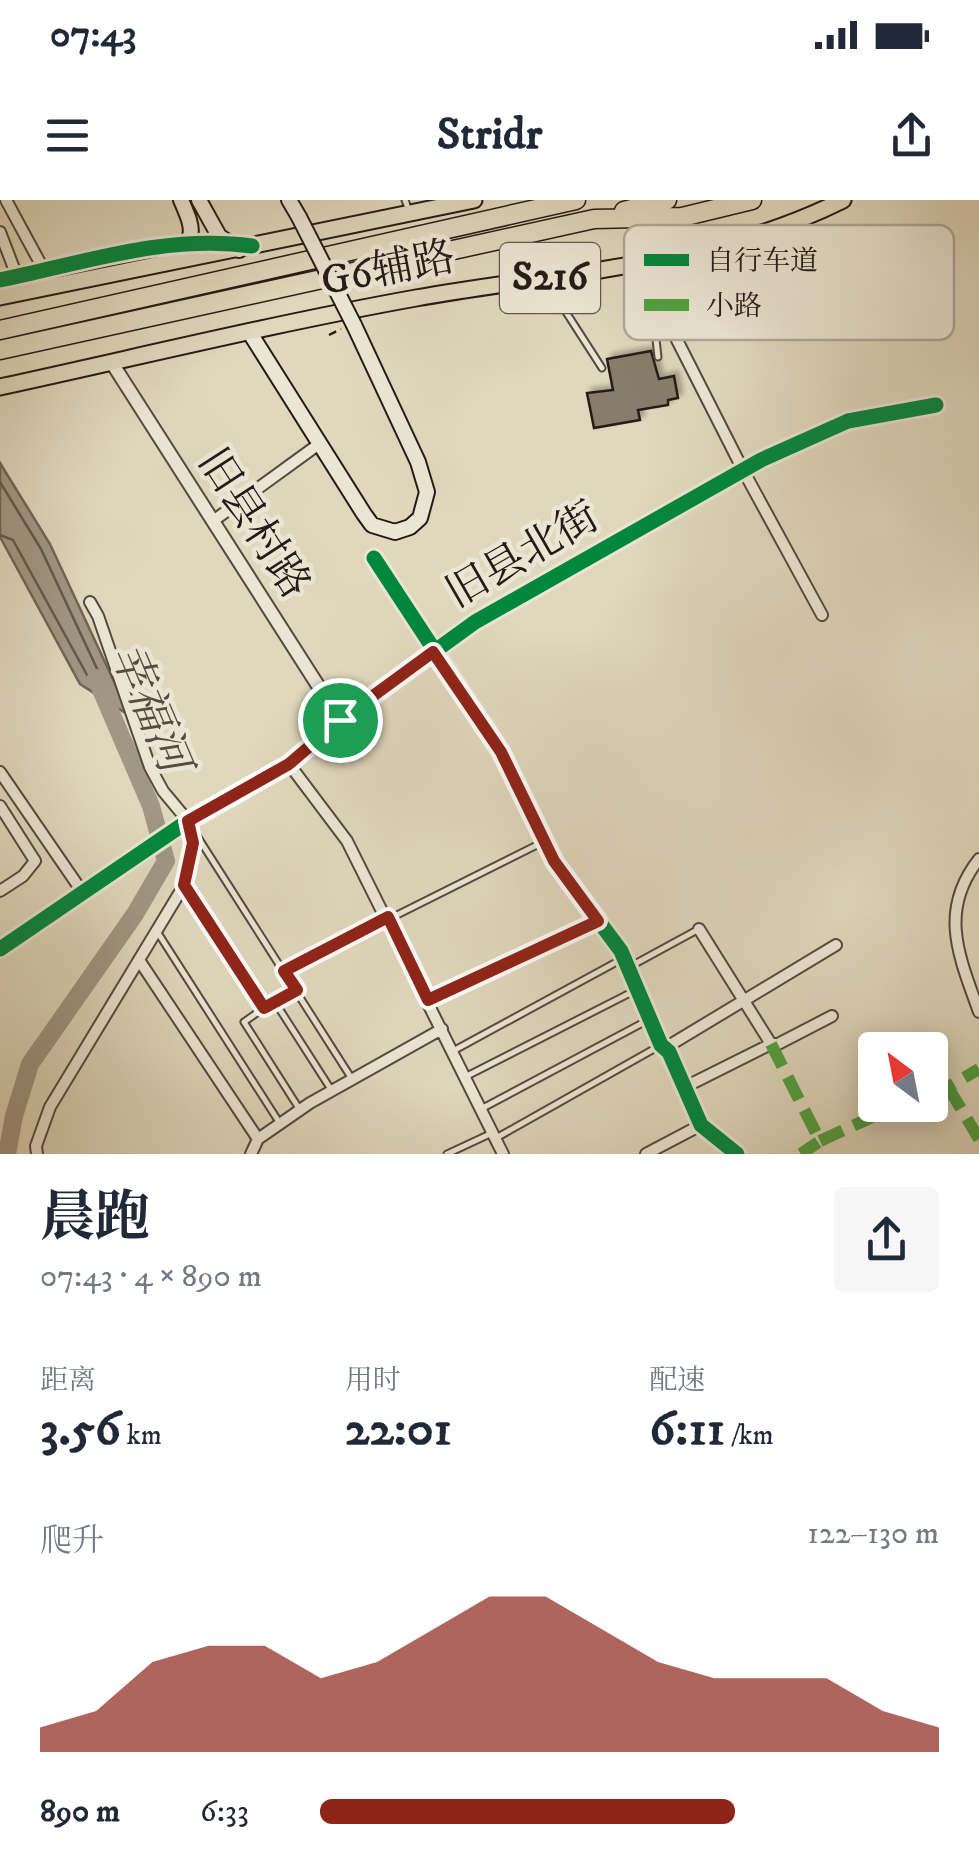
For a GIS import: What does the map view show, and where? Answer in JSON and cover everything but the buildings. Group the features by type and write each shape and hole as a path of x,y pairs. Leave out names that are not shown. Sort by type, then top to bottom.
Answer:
{"highway":[{"path":"0,330 576,200"},
{"path":"0,350 667,200"},
{"path":"594,219 682,217 752,200"}],"main road":[{"path":"166,262 192,234 193,227 181,200"},
{"path":"198,200 219,236 239,250"},
{"path":"250,334 372,525 395,532 420,518 427,492 424,478 289,200"},
{"name":"G6辅路","path":"0,297 239,250 408,207 474,200"},
{"name":"G6辅路","path":"788,225 843,200"},
{"name":"G6辅路","path":"0,387 417,298 624,267"}],"street":[{"path":"6,200 52,285"},
{"path":"0,232 22,292"},
{"path":"676,340 822,615"},
{"name":"旧县村路","path":"112,363 340,720"},
{"path":"743,470 848,421 936,405"},
{"path":"213,521 319,444"},
{"name":"旧县北街","path":"0,950 188,821 289,764 340,720 475,622 743,470"},
{"path":"374,558 501,752 542,842 626,963 701,1124 737,1154"},
{"path":"36,1154 50,1107 184,885 193,843 188,821 163,791 150,767 90,602"},
{"path":"289,764 347,842 388,917 502,1154"},
{"path":"0,772 82,893"},
{"path":"0,806 35,861 0,891"},
{"path":"979,859 964,878 954,916 958,948 979,1012"},
{"path":"700,930 771,1044"},
{"path":"663,1047 836,945"},
{"path":"139,960 258,1139"},
{"path":"684,1087 832,1016"},
{"path":"251,1154 258,1139 300,1110 442,1029"},
{"path":"646,1154 701,1124"}],"lane":[{"path":"545,278 602,368"},
{"path":"656,340 658,357"},
{"path":"188,821 352,1080"},
{"path":"284,971 542,842"},
{"path":"184,885 264,1008"},
{"path":"428,1000 598,921"},
{"path":"157,930 281,1124"},
{"path":"452,1051 700,930"},
{"path":"297,990 244,1022 300,1110"},
{"path":"465,1077 637,990"},
{"path":"276,1002 332,1091"},
{"path":"480,1108 650,1019"},
{"path":"447,1154 494,1136 663,1047"}],"path":[{"path":"329,335 352,325"}],"water":[{"path":"0,463 50,544 130,716 80,684 0,537"}],"waterway":[{"name":"幸福河","path":"7,1154 30,1064 135,914 166,861 151,806 96,678"}],"marked path":[{"path":"771,1044 820,1141 801,1154"},
{"path":"948,1087 979,1069"},
{"path":"948,1087 979,1139"},
{"path":"820,1141 861,1122"}],"cycle path":[{"path":"0,280 156,247 220,243 252,246"},
{"path":"0,949 188,821 289,764 340,720 475,622 761,460 848,421 936,405"},
{"path":"374,558 501,752 556,864 621,951 701,1125 737,1154"}],"route":[{"path":"433,652 501,752 542,842 598,921 428,1000 388,917 284,971 297,990 264,1008 184,885 193,843 188,821 289,764 340,720 433,652"}]}
